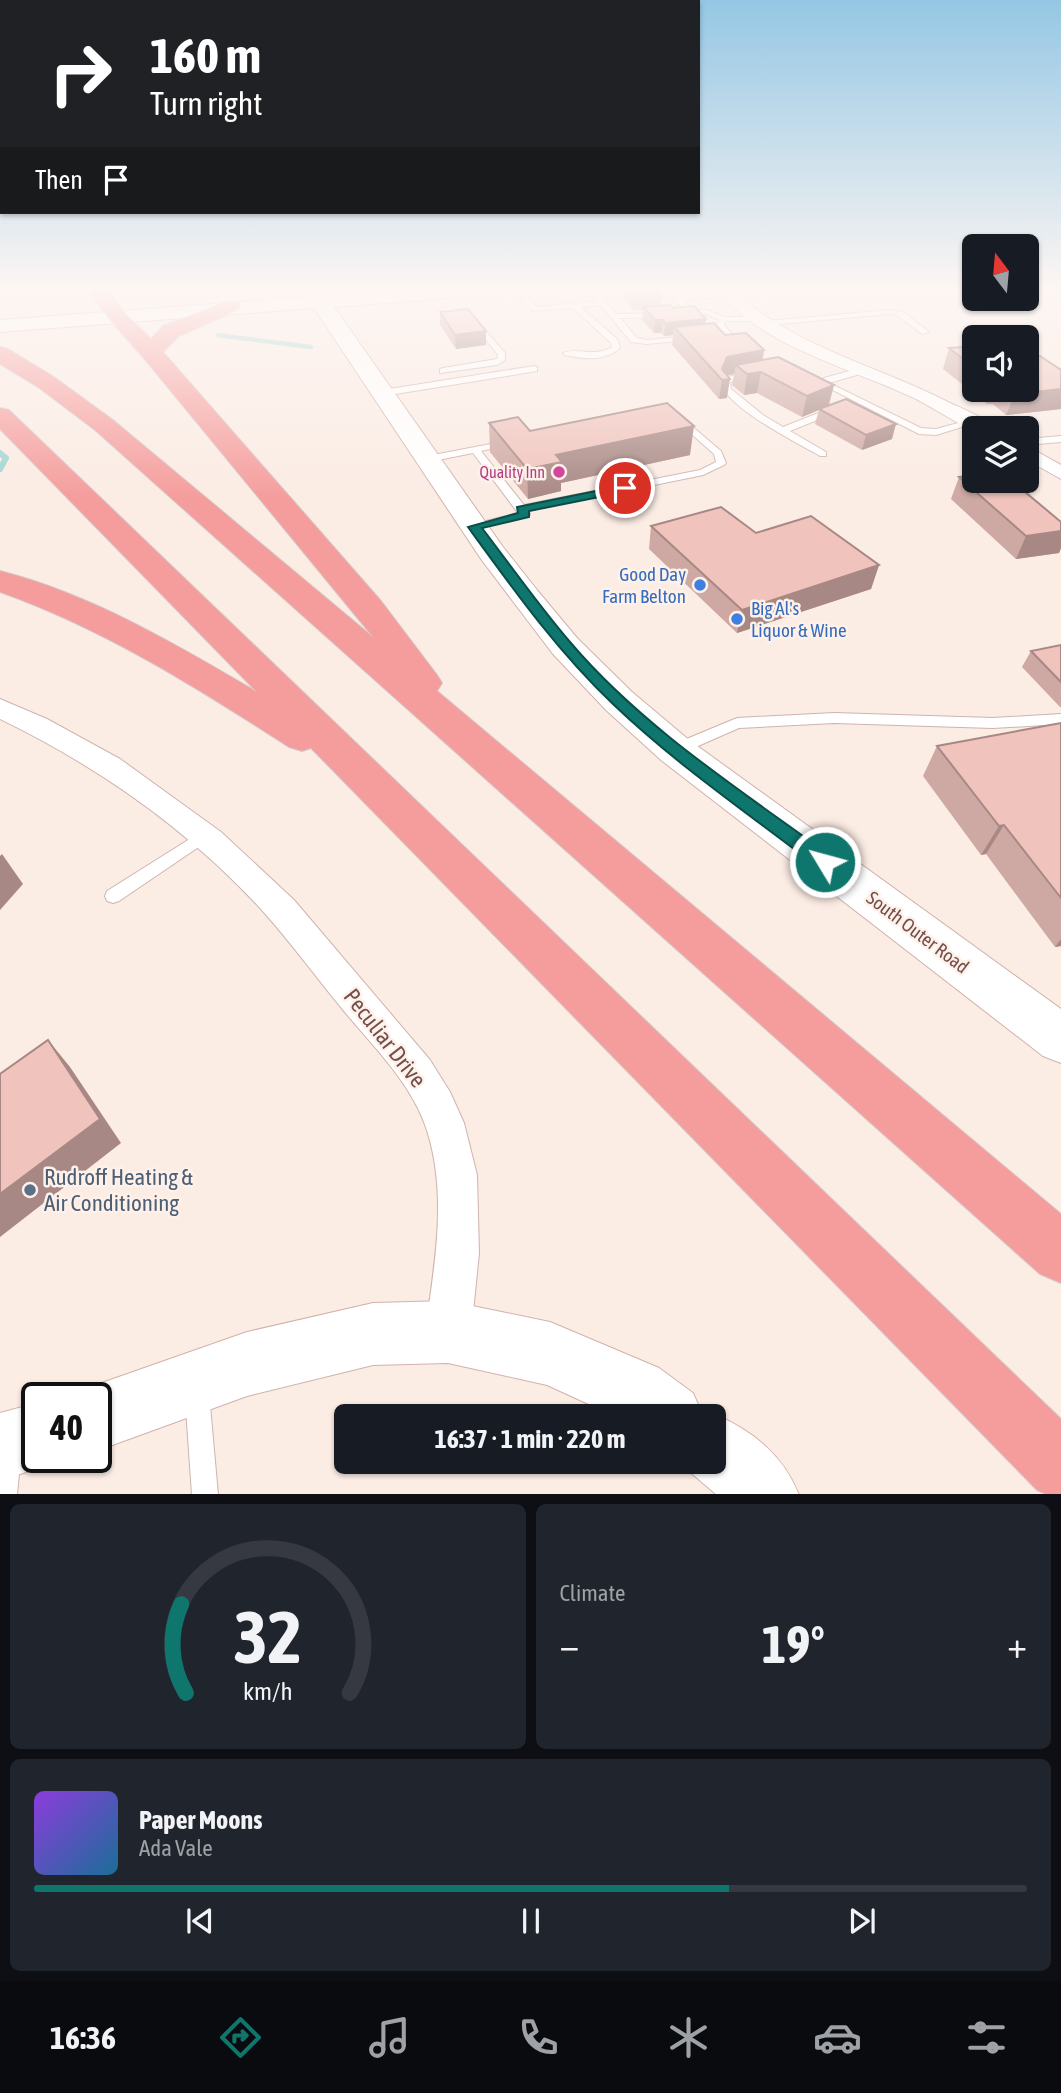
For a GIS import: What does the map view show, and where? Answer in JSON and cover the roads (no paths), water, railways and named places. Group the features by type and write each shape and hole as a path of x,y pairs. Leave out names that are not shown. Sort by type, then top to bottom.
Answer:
{"highway":[{"path":"9,360 46,382 104,425 1061,1253"},
{"path":"159,360 369,608 465,738"},
{"path":"0,415 1061,1466"},
{"path":"0,581 93,619 198,672 362,774"}],"street":[{"name":"South Outer Road","path":"360,360 474,527 565,646 619,701 676,750 1061,1039"},
{"path":"841,360 962,416"},
{"path":"1039,458 1056,466"},
{"name":"Peculiar Drive","path":"0,708 97,757 155,796 204,836 271,898 421,1078 444,1123 456,1172 461,1223 448,1332"},
{"path":"112,1412 247,1364 373,1334 448,1332 550,1353 636,1391 654,1404"},
{"path":"726,1457 765,1494"}],"lane":[{"path":"443,371 498,363 501,360"},
{"path":"383,393 534,369"},
{"path":"812,378 824,381 864,370"},
{"path":"757,373 729,379 725,386 727,391 760,417 823,454"},
{"path":"824,381 826,385 919,431 936,432 962,428"},
{"path":"783,430 857,401"},
{"path":"521,509 703,472 721,463 718,453 670,414"},
{"path":"1039,441 1061,439"},
{"path":"428,459 514,441"},
{"path":"474,527 525,514 475,450"},
{"path":"676,750 737,723 834,718 993,723 1061,719"},
{"path":"113,896 204,836"},
{"path":"196,1382 205,1494"}],"waterway":[{"path":"0,453 6,458 0,469"}],"place":[{"name":"Quality Inn","path":"559,472"},
{"name":"Good Day Farm Belton","path":"700,585"},
{"name":"Big Al's Liquor & Wine","path":"737,619"},
{"name":"Rudroff Heating & Air Conditioning","path":"30,1190"}]}
